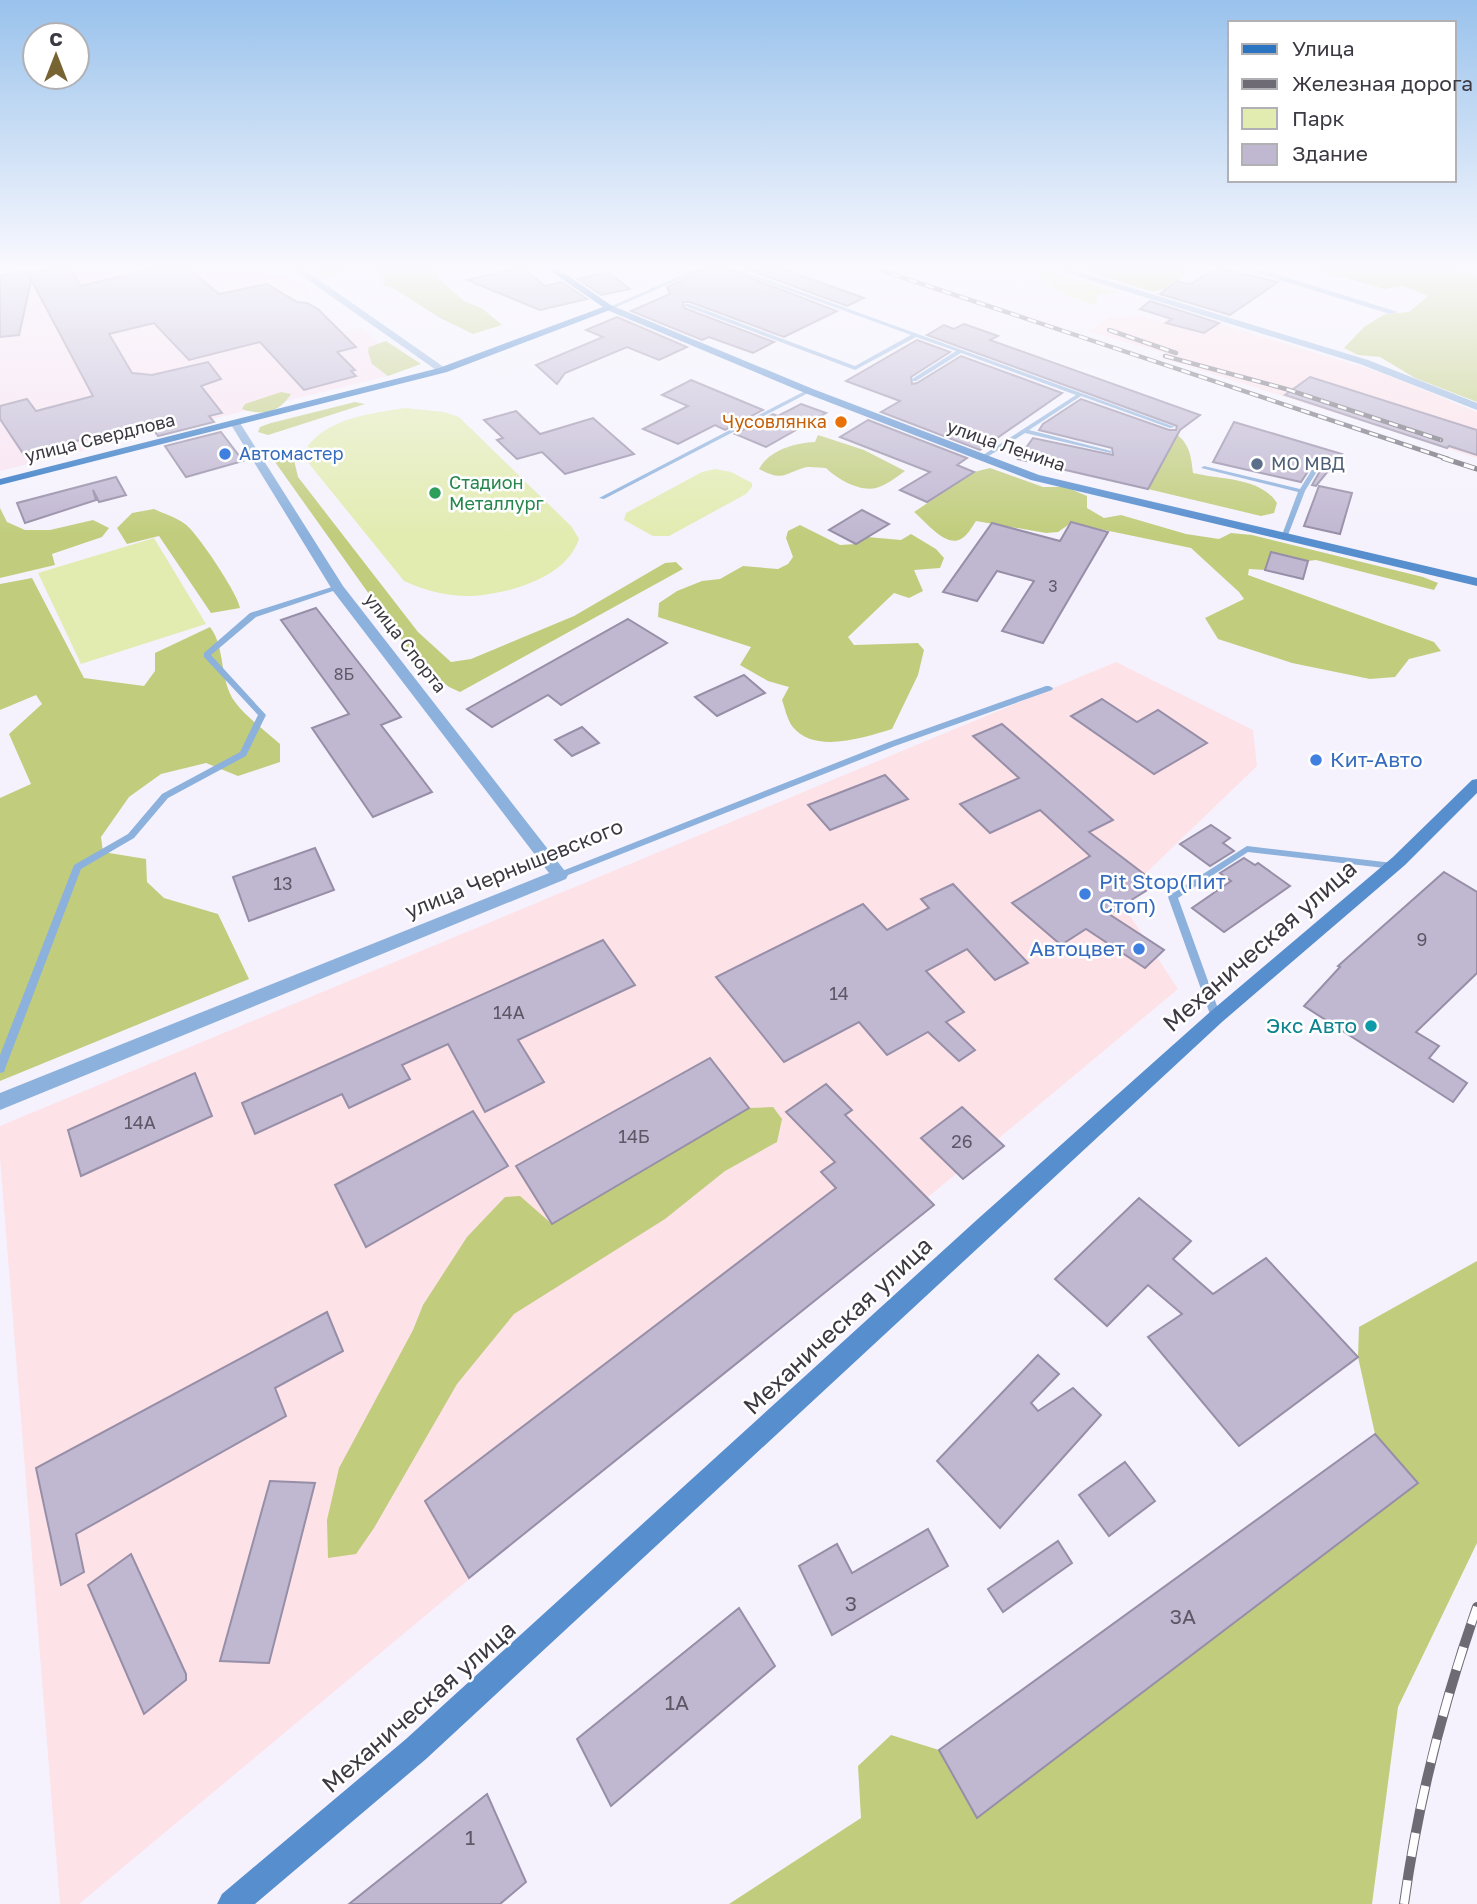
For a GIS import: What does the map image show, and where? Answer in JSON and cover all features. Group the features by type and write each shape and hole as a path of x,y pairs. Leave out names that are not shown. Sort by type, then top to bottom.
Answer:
{"main road":[{"name":"улица Свердлова","path":"0,482 443,370 478,357"},
{"name":"улица Ленина","path":"727,357 1035,478 1477,582"},
{"name":"Механическая улица","path":"232,1904 416,1749 1216,1017 1393,866 1477,784"}],"street":[{"path":"424,357 443,370"},
{"path":"1347,357 1477,407"},
{"name":"улица Спорта","path":"235,423 338,588 560,875"},
{"name":"улица Чернышевского","path":"0,1102 560,875"}],"lane":[{"path":"825,357 855,368 875,357"},
{"path":"914,380 951,357"},
{"path":"976,357 1172,427"},
{"path":"601,498 809,391"},
{"path":"982,458 1081,394"},
{"path":"1025,431 1109,452"},
{"path":"1285,535 1302,491 1319,463"},
{"path":"1204,468 1302,491"},
{"path":"0,1069 77,867 131,836 165,796 243,754 262,715 207,655 253,614 338,588"},
{"name":"улица Чернышевского","path":"560,875 892,744 1049,688"},
{"path":"1216,1017 1173,897 1247,849 1393,866"}],"shaded area":[{"path":"0,357 371,357 372,364 388,376 0,471"},
{"path":"1329,357 1383,373 1477,412 1477,458 1162,358"},
{"path":"1116,662 1253,730 1257,766 1119,899 1178,989 79,1904 60,1904 0,1158 0,1126"}],"green space":[{"path":"370,357 410,357 421,364 388,376 372,364"},
{"path":"1380,357 1477,357 1477,402 1415,378"},
{"path":"281,392 291,394 276,409 257,412 242,409 245,404"},
{"path":"355,402 365,404 268,435 258,432 260,427 271,423"},
{"name":"Стадион Металлург","path":"405,408 444,412 459,417 572,527 579,539 562,564 550,573 519,587 473,596 438,593 404,581 306,460 305,450 314,439 336,424 363,415"},
{"path":"1175,433 1187,446 1193,473 1240,481 1261,488 1277,503 1274,513 1261,516 1148,489"},
{"path":"818,435 864,450 905,471 884,485 870,489 849,484 826,468 805,467 777,476 759,469 763,462 776,452 815,442"},
{"path":"285,458 294,460 298,477 418,632 451,662 471,659 574,616 665,563 676,562 683,569 460,692 449,687 416,660 275,462"},
{"path":"990,468 1043,487 1066,487 1087,496 1087,508 1104,518 1121,515 1186,534 1219,539 1231,533 1252,535 1438,583 1434,590 1316,560 1308,561 1272,552 1265,570 1249,569 1248,575 1434,642 1441,651 1409,659 1395,677 1370,679 1292,663 1218,639 1205,618 1244,599 1191,548 1071,523 1058,532 1046,533 976,521 965,536 955,541 942,537 914,512 974,472"},
{"path":"715,469 731,472 752,483 752,487 746,494 669,536 653,536 624,520 626,513 702,472"},
{"path":"0,508 7,522 25,530 50,530 93,520 109,528 102,537 52,554 55,565 0,578"},
{"path":"154,509 178,519 190,529 225,578 240,608 211,613 159,536 127,544 117,528 132,513"},
{"path":"800,525 840,545 856,544 867,537 901,540 911,534 936,549 944,558 940,568 914,570 923,591 909,598 894,593 848,637 854,645 918,643 924,650 918,675 892,729 854,739 826,742 802,735 790,723 782,700 789,687 768,681 740,665 751,647 658,617 659,603 677,591 702,581 720,579 743,566 778,569 788,564 793,557 786,538 788,531"},
{"path":"154,538 206,624 81,664 38,573"},
{"path":"32,578 84,678 144,686 155,671 155,653 210,627 218,644 230,693 245,713 280,744 280,762 238,776 206,763 161,774 129,797 101,837 103,852 146,859 147,882 164,898 218,914 249,979 0,1081 0,798 31,784 9,734 42,704 36,695 0,710 0,584"},
{"path":"773,1107 782,1119 777,1142 725,1171 665,1219 514,1314 457,1384 374,1528 356,1554 328,1558 327,1520 339,1468 413,1330 423,1305 467,1237 505,1197 520,1196 552,1224 749,1108"},
{"path":"1477,1261 1477,1543 1398,1707 1372,1904 729,1904 861,1818 858,1766 891,1735 939,1750 977,1818 1417,1483 1375,1434 1358,1357 1359,1327"}],"building":[{"path":"72,357 122,357 132,373 152,375 208,362 221,379 201,386 222,413 209,416 214,422 158,436 151,426 143,429 140,424 24,455 0,419 0,406 27,399 36,411 93,396"},
{"path":"274,357 342,357 355,370 351,371 356,376 304,390"},
{"path":"555,357 604,357 565,373 557,384 536,365"},
{"path":"888,357 942,357 911,377 912,384 917,383 963,357 1062,393 980,450 881,412 900,401 846,381"},
{"path":"987,357 1037,357 1200,415 1180,430 1148,489 1018,459 1033,438 1113,455 1112,448 1039,430 1043,424 1081,399 1169,430 1176,430 1177,426"},
{"path":"1310,377 1477,430 1477,455 1449,446 1447,448 1285,395"},
{"path":"691,380 763,410 725,430 715,425 678,444 643,429 688,406 662,395"},
{"path":"801,404 826,413 766,447 735,434 773,414 778,416"},
{"path":"516,411 540,434 593,418 634,454 565,474 542,452 517,459 497,440 503,438 484,420"},
{"path":"868,420 967,458 957,465 974,472 927,502 900,490 930,472 840,437"},
{"path":"1234,422 1342,454 1316,486 1312,485 1324,464 1320,459 1314,462 1301,482 1213,462"},
{"path":"221,432 243,461 186,477 165,446"},
{"path":"116,477 126,495 99,502 93,490 96,500 25,523 17,503"},
{"path":"1319,486 1352,493 1340,534 1304,526"},
{"path":"862,510 889,524 856,544 829,530"},
{"path":"1071,522 1108,532 1043,643 1002,631 1034,581 997,571 977,601 943,592 992,523 1060,541"},
{"path":"1271,552 1308,561 1303,579 1265,570"},
{"path":"316,608 401,717 381,725 432,792 373,817 312,728 349,714 281,620"},
{"path":"628,619 667,643 561,705 548,695 492,727 467,709"},
{"path":"744,675 765,693 717,716 695,697"},
{"path":"1102,699 1137,722 1158,710 1207,743 1154,774 1071,716"},
{"path":"1002,724 1113,820 1089,832 1157,884 1109,914 1164,950 1145,968 1086,929 1061,945 1012,903 1090,856 1040,810 990,833 960,804 1019,778 973,736"},
{"path":"582,727 599,743 572,756 555,740"},
{"path":"885,775 908,799 830,830 808,805"},
{"path":"1211,825 1230,838 1223,843 1234,851 1210,866 1180,844"},
{"path":"315,848 334,890 249,921 233,877"},
{"path":"1244,858 1255,865 1258,863 1290,886 1224,932 1192,908 1231,881 1220,873"},
{"path":"1444,872 1477,892 1477,973 1416,1032 1439,1046 1429,1058 1467,1083 1453,1102 1304,1006 1340,967 1338,966"},
{"path":"953,884 1028,963 995,980 967,949 926,971 964,1012 946,1022 975,1050 959,1061 928,1032 887,1055 859,1022 784,1062 716,977 863,904 887,930 929,908 921,899"},
{"path":"603,940 635,985 518,1040 544,1082 485,1112 448,1044 402,1065 410,1079 349,1108 342,1094 255,1134 242,1103"},
{"path":"710,1058 749,1108 552,1224 516,1166"},
{"path":"195,1073 212,1116 81,1176 68,1130"},
{"path":"826,1084 852,1110 845,1115 934,1205 469,1578 425,1501 836,1188 821,1172 835,1162 786,1112"},
{"path":"962,1107 1004,1146 963,1179 921,1138"},
{"path":"473,1111 508,1166 366,1247 335,1185"},
{"path":"1139,1198 1191,1241 1173,1259 1213,1294 1266,1258 1358,1357 1239,1446 1148,1337 1182,1314 1148,1285 1107,1326 1055,1279"},
{"path":"327,1312 343,1351 275,1388 286,1416 76,1534 84,1572 61,1585 36,1468"},
{"path":"1038,1355 1059,1374 1031,1403 1038,1411 1073,1388 1101,1415 1000,1528 937,1461"},
{"path":"1375,1434 1418,1483 977,1818 939,1750"},
{"path":"1125,1462 1155,1501 1109,1536 1079,1495"},
{"path":"270,1481 315,1483 269,1663 220,1661"},
{"path":"928,1529 948,1566 832,1635 799,1566 837,1544 852,1573"},
{"path":"1058,1541 1072,1563 1003,1612 988,1589"},
{"path":"131,1554 186,1674 186,1680 144,1714 88,1585"},
{"path":"739,1608 775,1666 611,1806 577,1739"},
{"path":"487,1794 526,1882 500,1904 349,1904"}],"railway":[{"path":"1141,357 1448,459"},
{"path":"1168,357 1286,389 1441,440"},
{"path":"1443,458 1477,469"},
{"path":"1404,1904 1433,1754 1477,1607"}],"place":[{"name":"Чусовлянка","path":"841,422"},
{"name":"Автомастер","path":"225,454"},
{"name":"МО МВД","path":"1257,464"},
{"name":"Стадион Металлург","path":"435,493"},
{"name":"Кит-Авто","path":"1316,760"},
{"name":"Pit Stop(Пит Стоп)","path":"1085,894"},
{"name":"Автоцвет","path":"1139,949"},
{"name":"Экс Авто","path":"1371,1026"}]}
